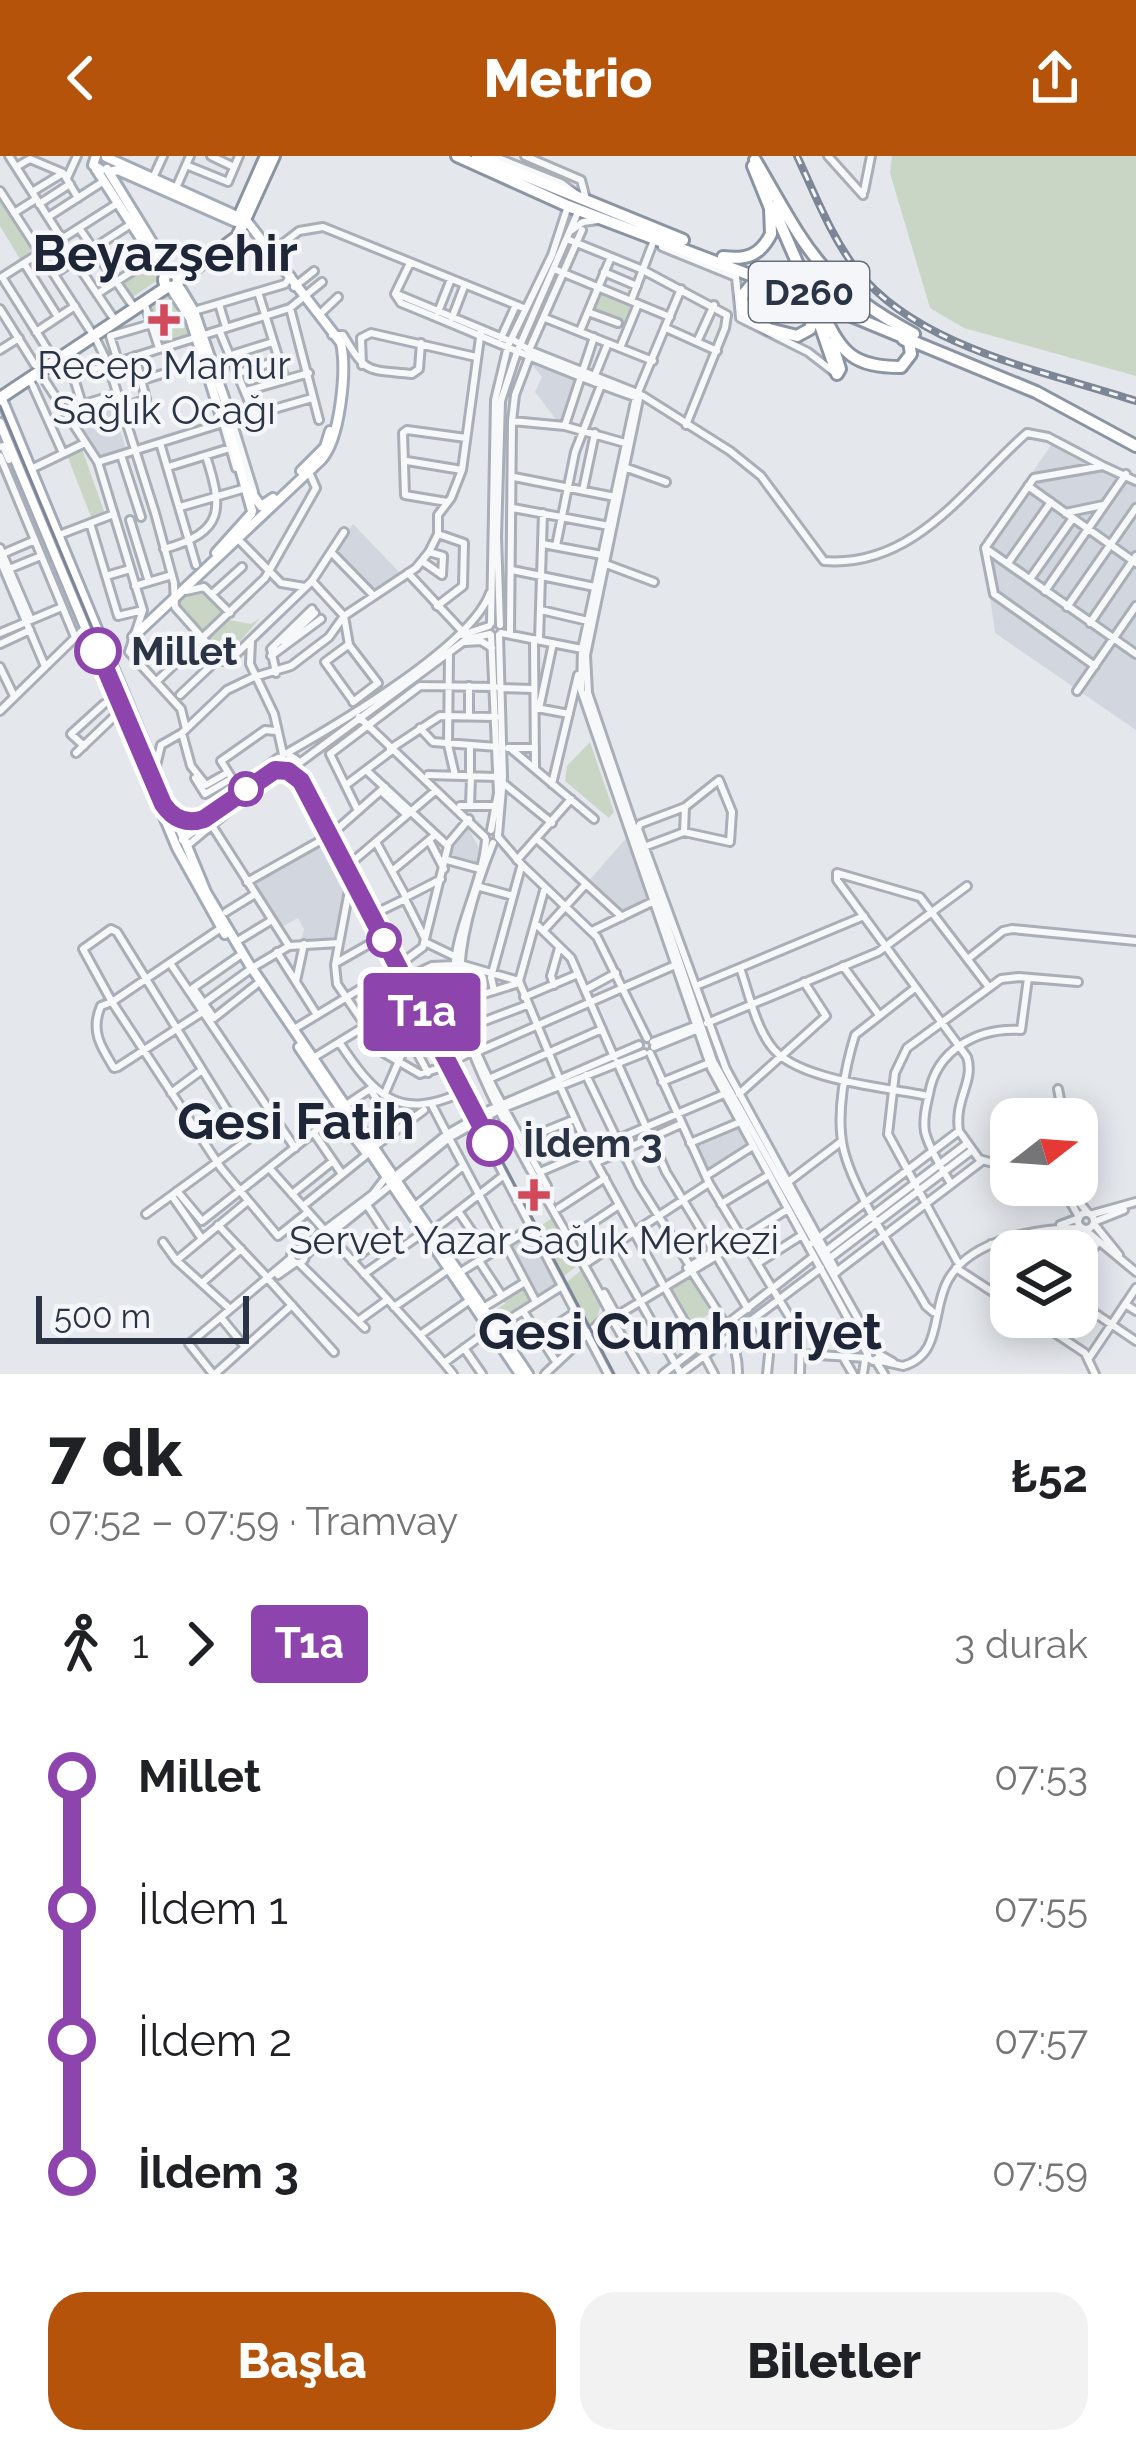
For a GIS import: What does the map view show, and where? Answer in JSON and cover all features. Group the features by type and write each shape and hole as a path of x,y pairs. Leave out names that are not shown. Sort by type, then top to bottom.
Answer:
{"highway":[{"path":"0,393 229,246 270,156"},
{"name":"D260","path":"457,156 539,193 578,201 655,240 1036,392 1136,442"},
{"name":"D260","path":"478,156 1052,392 1136,442"},
{"path":"723,256 753,255 771,234 770,208 752,159"},
{"path":"752,159 823,269 854,298 914,334"},
{"name":"D260","path":"752,159 807,276 819,316"},
{"path":"779,286 758,283 747,288 742,300 747,314 791,336 808,331 819,316"},
{"path":"819,316 835,373"},
{"path":"819,316 850,356 900,368 910,358 911,347 889,331"},
{"path":"37,368 92,333"}],"main road":[{"path":"81,156 241,221"},
{"path":"102,165 129,167 241,221 305,297 344,354 335,438 328,452 257,511 238,539 138,627"},
{"path":"102,165 118,203 171,280"},
{"path":"102,165 191,312 245,488 257,511"},
{"path":"133,637 327,445 339,356 334,335"},
{"path":"0,393 182,844 257,984 344,1108"},
{"path":"0,423 7,459 221,928 524,1374"},
{"path":"392,1179 493,1329"}],"street":[{"path":"9,156 62,239"},
{"path":"14,213 67,179 81,156"},
{"path":"129,167 134,156"},
{"path":"153,178 163,156"},
{"path":"213,156 234,166"},
{"path":"176,188 188,160 228,182 239,156"},
{"path":"493,156 572,188 578,201"},
{"path":"526,156 580,180 578,201 554,269 530,311"},
{"path":"828,156 863,195 872,156"},
{"path":"16,167 30,159 67,179 79,198"},
{"path":"48,217 79,198 102,165"},
{"path":"36,198 67,179"},
{"path":"0,191 113,362"},
{"path":"539,193 557,208 566,234 576,243 643,270 727,315 686,425"},
{"path":"51,356 1,276 118,203"},
{"path":"593,819 503,748 496,716 493,416 510,346 522,331 566,234 586,221 608,220"},
{"path":"41,290 131,224"},
{"path":"269,254 295,233 316,226 653,361"},
{"path":"79,228 116,281 138,303 152,324 159,348"},
{"path":"496,631 512,570 515,395 582,230"},
{"path":"620,348 655,240 736,277 740,318 808,352 835,373"},
{"path":"97,294 152,257"},
{"path":"580,332 610,257"},
{"path":"75,261 97,294 110,326 118,394 172,575 176,612 219,658 229,661 305,588 344,532"},
{"path":"395,294 410,262"},
{"path":"24,263 58,317"},
{"path":"554,269 670,317"},
{"path":"191,312 314,272"},
{"path":"604,272 637,286"},
{"path":"438,312 451,279"},
{"path":"73,376 290,308 322,282"},
{"path":"452,318 465,284"},
{"path":"681,289 626,443 586,655 586,684 709,1063 835,1274"},
{"path":"258,292 284,380"},
{"path":"395,294 601,386 639,397"},
{"path":"395,294 401,303 481,332"},
{"path":"318,315 338,297"},
{"path":"219,304 231,355 254,414"},
{"path":"516,304 498,424 495,653 503,748 492,837 457,962 461,1001 476,1051 506,1104 508,1118 644,1374"},
{"path":"697,342 714,305"},
{"path":"36,332 75,306"},
{"path":"290,308 319,420"},
{"path":"0,309 98,462 142,610 129,652 181,709 190,764 206,784 229,776"},
{"path":"588,312 618,323"},
{"path":"110,326 152,324"},
{"path":"666,328 717,351"},
{"path":"510,346 522,331"},
{"path":"522,331 529,353"},
{"path":"154,773 159,747 184,731 220,695 254,676 291,666 334,633 344,616 408,573 429,552 438,534 438,514 462,470 481,332"},
{"path":"362,365 359,347 368,334 476,357"},
{"path":"334,335 343,335 362,365 416,374 422,343"},
{"path":"0,350 19,338"},
{"path":"565,426 594,338"},
{"path":"231,355 274,342"},
{"path":"595,375 608,343"},
{"path":"66,353 82,404"},
{"path":"122,408 145,401 134,356"},
{"path":"239,373 279,360"},
{"path":"247,391 308,373"},
{"path":"141,380 162,374"},
{"path":"581,374 595,375 639,397 730,451 761,476 824,562 889,549 931,526 1028,433 1048,437 1136,481"},
{"path":"32,384 63,453"},
{"path":"556,546 567,487 601,386"},
{"path":"64,410 118,394"},
{"path":"552,784 627,468 639,397"},
{"path":"98,462 312,398"},
{"path":"512,421 565,426 626,443"},
{"path":"227,422 257,511"},
{"path":"180,507 245,488 230,448 227,422"},
{"path":"448,502 405,495 406,430 466,438"},
{"path":"584,490 595,433"},
{"path":"160,442 196,565"},
{"path":"29,470 86,443"},
{"path":"0,447 7,459 4,479 75,637"},
{"path":"168,467 230,448"},
{"path":"121,454 141,517"},
{"path":"164,549 189,542 218,515 220,498 206,456"},
{"path":"407,461 462,470"},
{"path":"1095,666 994,594 986,548 1034,478 1103,466"},
{"path":"627,468 666,482"},
{"path":"156,682 271,572 316,488 309,472"},
{"path":"1045,591 1126,474"},
{"path":"514,476 615,497"},
{"path":"1028,486 1135,560 1090,623"},
{"path":"1008,564 1051,502"},
{"path":"1030,580 1069,515 1104,505"},
{"path":"513,508 608,526"},
{"path":"1067,607 1136,508"},
{"path":"117,524 155,513"},
{"path":"56,536 114,514"},
{"path":"535,769 543,514"},
{"path":"130,520 149,582"},
{"path":"90,523 118,616 142,610"},
{"path":"437,607 463,586 464,544 438,534"},
{"path":"238,539 283,584 305,588 344,616 349,645 378,682 357,709"},
{"path":"1,554 32,542"},
{"path":"543,544 604,559 654,582"},
{"path":"986,548 1136,654"},
{"path":"422,561 442,575 443,556 429,552"},
{"path":"332,553 373,596"},
{"path":"1,554 44,664"},
{"path":"1,554 29,624"},
{"path":"9,569 38,557"},
{"path":"212,594 242,567"},
{"path":"106,576 130,569"},
{"path":"512,570 596,586"},
{"path":"408,573 461,637 481,641 495,653"},
{"path":"136,586 172,575"},
{"path":"167,801 182,813 195,815 448,652 485,606 493,584"},
{"path":"177,594 200,586 230,613"},
{"path":"305,588 316,614 334,633"},
{"path":"1077,691 1136,606"},
{"path":"0,644 62,607"},
{"path":"541,610 588,620"},
{"path":"271,656 316,614"},
{"path":"276,673 271,656 277,640 316,614"},
{"path":"0,633 29,624"},
{"path":"0,707 85,628"},
{"path":"182,844 297,765 357,709 461,637 496,631 582,649"},
{"path":"251,640 249,660 271,704 284,771 351,864 414,997 482,1116 503,1175 606,1370 596,1374"},
{"path":"538,689 553,643"},
{"path":"349,645 325,664 367,726 592,931 616,974 707,1179 801,1336 800,1374"},
{"path":"448,652 448,745 454,775"},
{"path":"180,694 219,658"},
{"path":"580,666 584,701 674,966 740,1122 883,1374 890,1365"},
{"path":"0,667 14,695"},
{"path":"469,686 469,716"},
{"path":"358,811 329,756 418,687 538,689"},
{"path":"84,746 71,734 104,704"},
{"path":"537,708 568,714"},
{"path":"76,753 120,711"},
{"path":"345,786 420,728 448,715 496,716"},
{"path":"420,728 433,742 448,745 535,748"},
{"path":"238,788 221,760 266,730 276,731"},
{"path":"470,746 465,806 497,812"},
{"path":"284,754 294,755 350,881 442,1040"},
{"path":"366,770 433,837 447,845"},
{"path":"182,844 284,771"},
{"path":"428,775 500,780 552,823"},
{"path":"195,778 204,794 229,776"},
{"path":"642,847 684,832 730,842 729,801 719,780 685,807 639,825 642,847 694,987 700,1026"},
{"path":"247,882 331,834 383,789"},
{"path":"351,864 435,791"},
{"path":"494,991 492,971 513,896 517,860 571,800"},
{"path":"684,832 685,807"},
{"path":"293,1029 419,953 447,860 447,845 473,821 497,812"},
{"path":"497,812 503,837 517,860"},
{"path":"473,821 484,856"},
{"path":"211,824 289,946"},
{"path":"433,837 444,869"},
{"path":"392,872 433,837"},
{"path":"492,837 457,962 454,986 460,1018 613,1315"},
{"path":"537,839 622,916"},
{"path":"376,842 425,940 457,962 519,982"},
{"path":"447,860 480,868"},
{"path":"988,986 913,892 837,873 837,880 969,1060 971,1072 958,1101 959,1131 968,1148 990,1162"},
{"path":"376,913 441,879"},
{"path":"350,881 336,981 384,1053 417,1074 674,966"},
{"path":"542,931 586,884"},
{"path":"292,1305 214,1374 189,1344 381,1187 482,1116 885,947 968,886"},
{"path":"480,887 513,896"},
{"path":"545,887 519,982 525,1001 589,1150 714,1374"},
{"path":"226,912 255,894"},
{"path":"592,931 652,902"},
{"path":"694,987 864,916"},
{"path":"236,942 272,920"},
{"path":"535,923 572,958 682,1200 770,1345 767,1374"},
{"path":"221,928 101,1006 96,1039 114,1068 278,952 289,946 339,940"},
{"path":"245,1139 117,932 111,929 90,941 83,949 86,960 112,1002 216,1162 278,1235 370,1151 430,1106 460,1093"},
{"path":"968,958 1012,929 1136,941"},
{"path":"335,964 380,938"},
{"path":"339,940 349,956"},
{"path":"296,981 304,944"},
{"path":"554,985 551,976 560,947"},
{"path":"278,952 318,1016"},
{"path":"239,956 194,988 295,1148"},
{"path":"409,977 432,966 457,962"},
{"path":"170,963 214,1018 257,984"},
{"path":"842,966 879,1015"},
{"path":"740,968 765,1036 781,1057 802,1069 928,1096"},
{"path":"468,1028 578,974"},
{"path":"585,990 616,974"},
{"path":"990,1288 957,1264 905,1172 888,1134 893,1089 904,1051 988,986 1005,978 1078,982"},
{"path":"951,1184 924,1123 935,1068 959,1047 991,1031 1021,1030 1028,978"},
{"path":"461,1001 519,982"},
{"path":"540,1172 676,1114 732,1096 826,1016 804,982"},
{"path":"313,1058 414,997 432,988 454,986"},
{"path":"432,988 442,1040 460,1093 482,1116 508,1118"},
{"path":"915,988 854,1037 841,1112 842,1141 867,1201 933,1312"},
{"path":"394,1009 428,1073"},
{"path":"381,1016 404,1049 385,1093"},
{"path":"491,1078 602,1029"},
{"path":"339,1042 397,1130"},
{"path":"560,1083 616,1060"},
{"path":"662,1082 709,1063"},
{"path":"171,1094 202,1070"},
{"path":"586,1075 658,1216 731,1335 739,1355 738,1374"},
{"path":"174,1193 202,1221 372,1088"},
{"path":"372,1088 407,1105 430,1106"},
{"path":"1058,1089 1060,1098"},
{"path":"482,1116 497,1095"},
{"path":"430,1106 536,1302"},
{"path":"146,1214 276,1119"},
{"path":"523,1140 575,1119"},
{"path":"690,1143 740,1122"},
{"path":"596,1162 681,1124"},
{"path":"816,1240 959,1131"},
{"path":"314,1133 342,1174"},
{"path":"350,1133 370,1151"},
{"path":"785,1184 842,1141"},
{"path":"588,1262 753,1146"},
{"path":"828,1255 968,1148"},
{"path":"835,1274 982,1160"},
{"path":"292,1194 333,1161"},
{"path":"413,1207 463,1166"},
{"path":"270,1168 453,1374"},
{"path":"364,1274 503,1175"},
{"path":"721,1204 769,1175"},
{"path":"559,1208 605,1178"},
{"path":"327,1233 367,1205 392,1179"},
{"path":"174,1193 202,1239"},
{"path":"176,1260 248,1201"},
{"path":"574,1235 619,1204"},
{"path":"1049,1230 1136,1204"},
{"path":"367,1205 398,1251"},
{"path":"1076,1206 1091,1230"},
{"path":"547,1374 613,1315 788,1209"},
{"path":"458,1211 488,1255"},
{"path":"828,1255 850,1243 877,1217"},
{"path":"801,1354 896,1362 916,1357 927,1343 941,1285 957,1264 990,1240 1086,1221"},
{"path":"1086,1221 1136,1270"},
{"path":"218,1225 334,1352"},
{"path":"459,1274 531,1228"},
{"path":"352,1261 386,1234"},
{"path":"758,1263 802,1235"},
{"path":"816,1240 828,1255 873,1357 890,1365 911,1364 928,1349 942,1293 957,1264 990,1244"},
{"path":"163,1242 230,1309"},
{"path":"850,1243 862,1253"},
{"path":"1098,1243 1136,1270"},
{"path":"610,1248 681,1374 821,1268"},
{"path":"202,1283 242,1249"},
{"path":"663,1374 814,1256"},
{"path":"299,1258 365,1328"},
{"path":"479,1261 502,1296"},
{"path":"358,1321 449,1269"},
{"path":"191,1346 269,1280"},
{"path":"483,1308 525,1282"},
{"path":"444,1363 562,1286"},
{"path":"1089,1358 1136,1289"},
{"path":"420,1335 470,1300"},
{"path":"1125,1304 1136,1312"},
{"path":"523,1311 556,1363"},
{"path":"539,1336 576,1312"},
{"path":"1098,1315 1136,1341"},
{"path":"223,1320 245,1347"},
{"path":"547,1374 588,1335"},
{"path":"1065,1338 1089,1358 1095,1374"},
{"path":"464,1348 482,1374"},
{"path":"843,1357 853,1374"},
{"path":"863,1374 873,1357"}],"shaded area":[{"path":"529,361 578,381 561,426 535,392 542,377"},
{"path":"111,401 126,449 101,460 68,413"},
{"path":"1058,435 1136,477 1136,730 995,633 983,545"},
{"path":"353,524 402,575 373,595 331,554"},
{"path":"467,826 479,848 476,866 449,857 450,846"},
{"path":"629,835 652,902 622,917 586,884"},
{"path":"327,837 351,881 343,892 334,943 301,944 304,929 298,918 279,928 250,884"},
{"path":"740,1122 753,1146 706,1176 690,1143"},
{"path":"528,1236 557,1287 534,1299 506,1248"}],"green space":[{"path":"892,156 1136,156 1136,376 964,328 930,308 890,173"},
{"path":"0,197 33,249 20,259 0,226"},
{"path":"149,264 158,280 128,300 117,284"},
{"path":"598,289 635,304 627,323 591,309"},
{"path":"168,293 191,335 157,348 145,308"},
{"path":"82,449 105,514 91,517 67,455"},
{"path":"203,592 224,614 202,634 178,604 185,595"},
{"path":"260,618 228,655 208,638 229,620 251,624"},
{"path":"590,742 614,812 609,818 565,781 567,766"},
{"path":"555,1216 581,1263 564,1276 539,1227"},
{"path":"584,1268 600,1304 590,1326 567,1282"},
{"path":"689,1276 711,1313 687,1328 666,1290"},
{"path":"523,1285 532,1301 496,1323 490,1313 505,1304 502,1298"}],"tram line":[{"path":"0,406 166,806 178,817 196,820 274,769 289,769 302,780 614,1374"},
{"name":"T1a","path":"98,651 163,804 175,817 190,822 204,819 275,770 288,771 301,781 490,1143"}],"railway":[{"path":"797,156 848,257 882,297 913,319 985,354 1136,401"}],"place":[{"name":"Recep Mamur Sağlık Ocağı","path":"164,320"},
{"name":"Millet","path":"98,651"},
{"name":"İldem 3","path":"490,1143"},
{"name":"Servet Yazar Sağlık Merkezi","path":"534,1195"}],"district":[{"name":"Beyazşehir","path":"165,253"},
{"name":"Gesi Fatih","path":"296,1121"},
{"name":"Gesi Cumhuriyet","path":"680,1331"}]}
